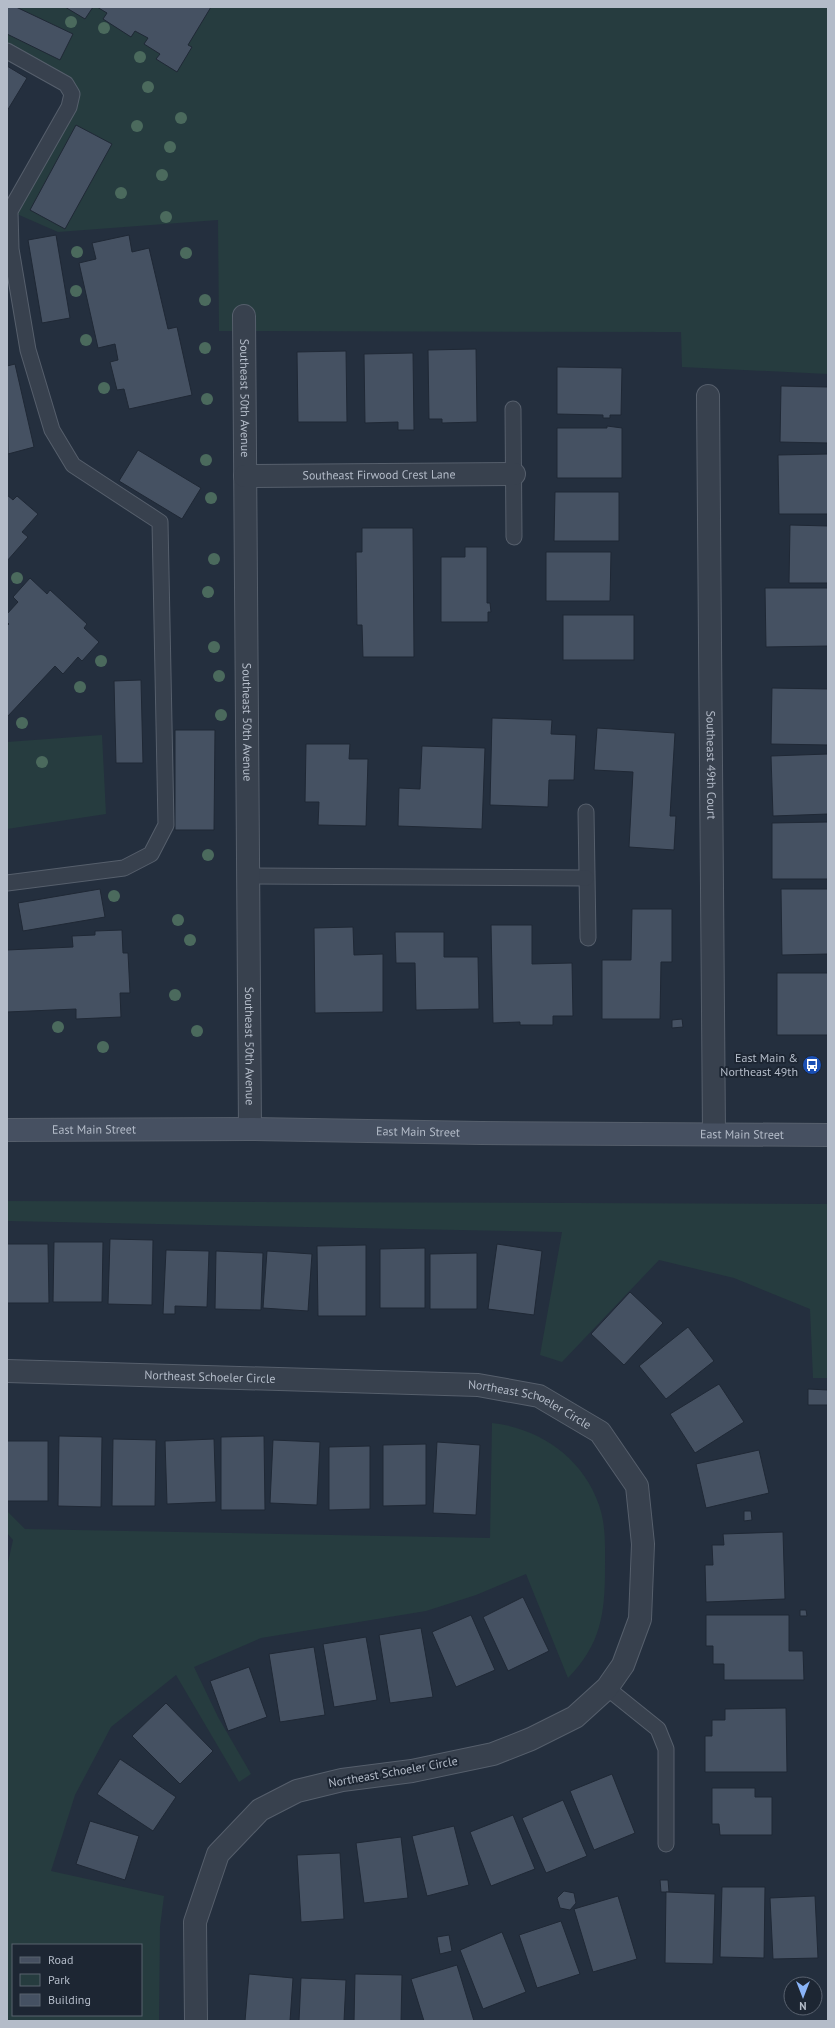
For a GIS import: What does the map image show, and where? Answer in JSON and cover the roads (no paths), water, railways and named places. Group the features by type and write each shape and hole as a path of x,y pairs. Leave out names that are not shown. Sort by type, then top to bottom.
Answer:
{"main road":[{"name":"East Main Street","path":"7,1130 250,1129 489,1133 828,1135"}],"street":[{"name":"Southeast 50th Avenue","path":"244,316 250,1129"},
{"name":"Southeast 49th Court","path":"708,396 714,1134"},
{"name":"Southeast Firwood Crest Lane","path":"245,476 514,474"},
{"name":"Northeast Schoeler Circle","path":"7,1371 478,1385 539,1396 600,1432 637,1486 643,1544 640,1619 623,1665 607,1688 575,1717 530,1739 493,1754 412,1771 342,1780 297,1791 260,1810 218,1854 195,1922 196,2021"}],"lane":[{"path":"7,51 66,84 72,94 69,107 8,211 11,249 28,350 52,430 72,465 160,522 166,825 151,854 124,868 7,883"},
{"path":"513,409 514,537"},
{"path":"586,812 588,938"},
{"path":"248,876 586,878"},
{"path":"607,1688 658,1729 666,1749 666,1844"}],"place":[{"name":"East Main & Northeast 49th","path":"812,1065"}]}
